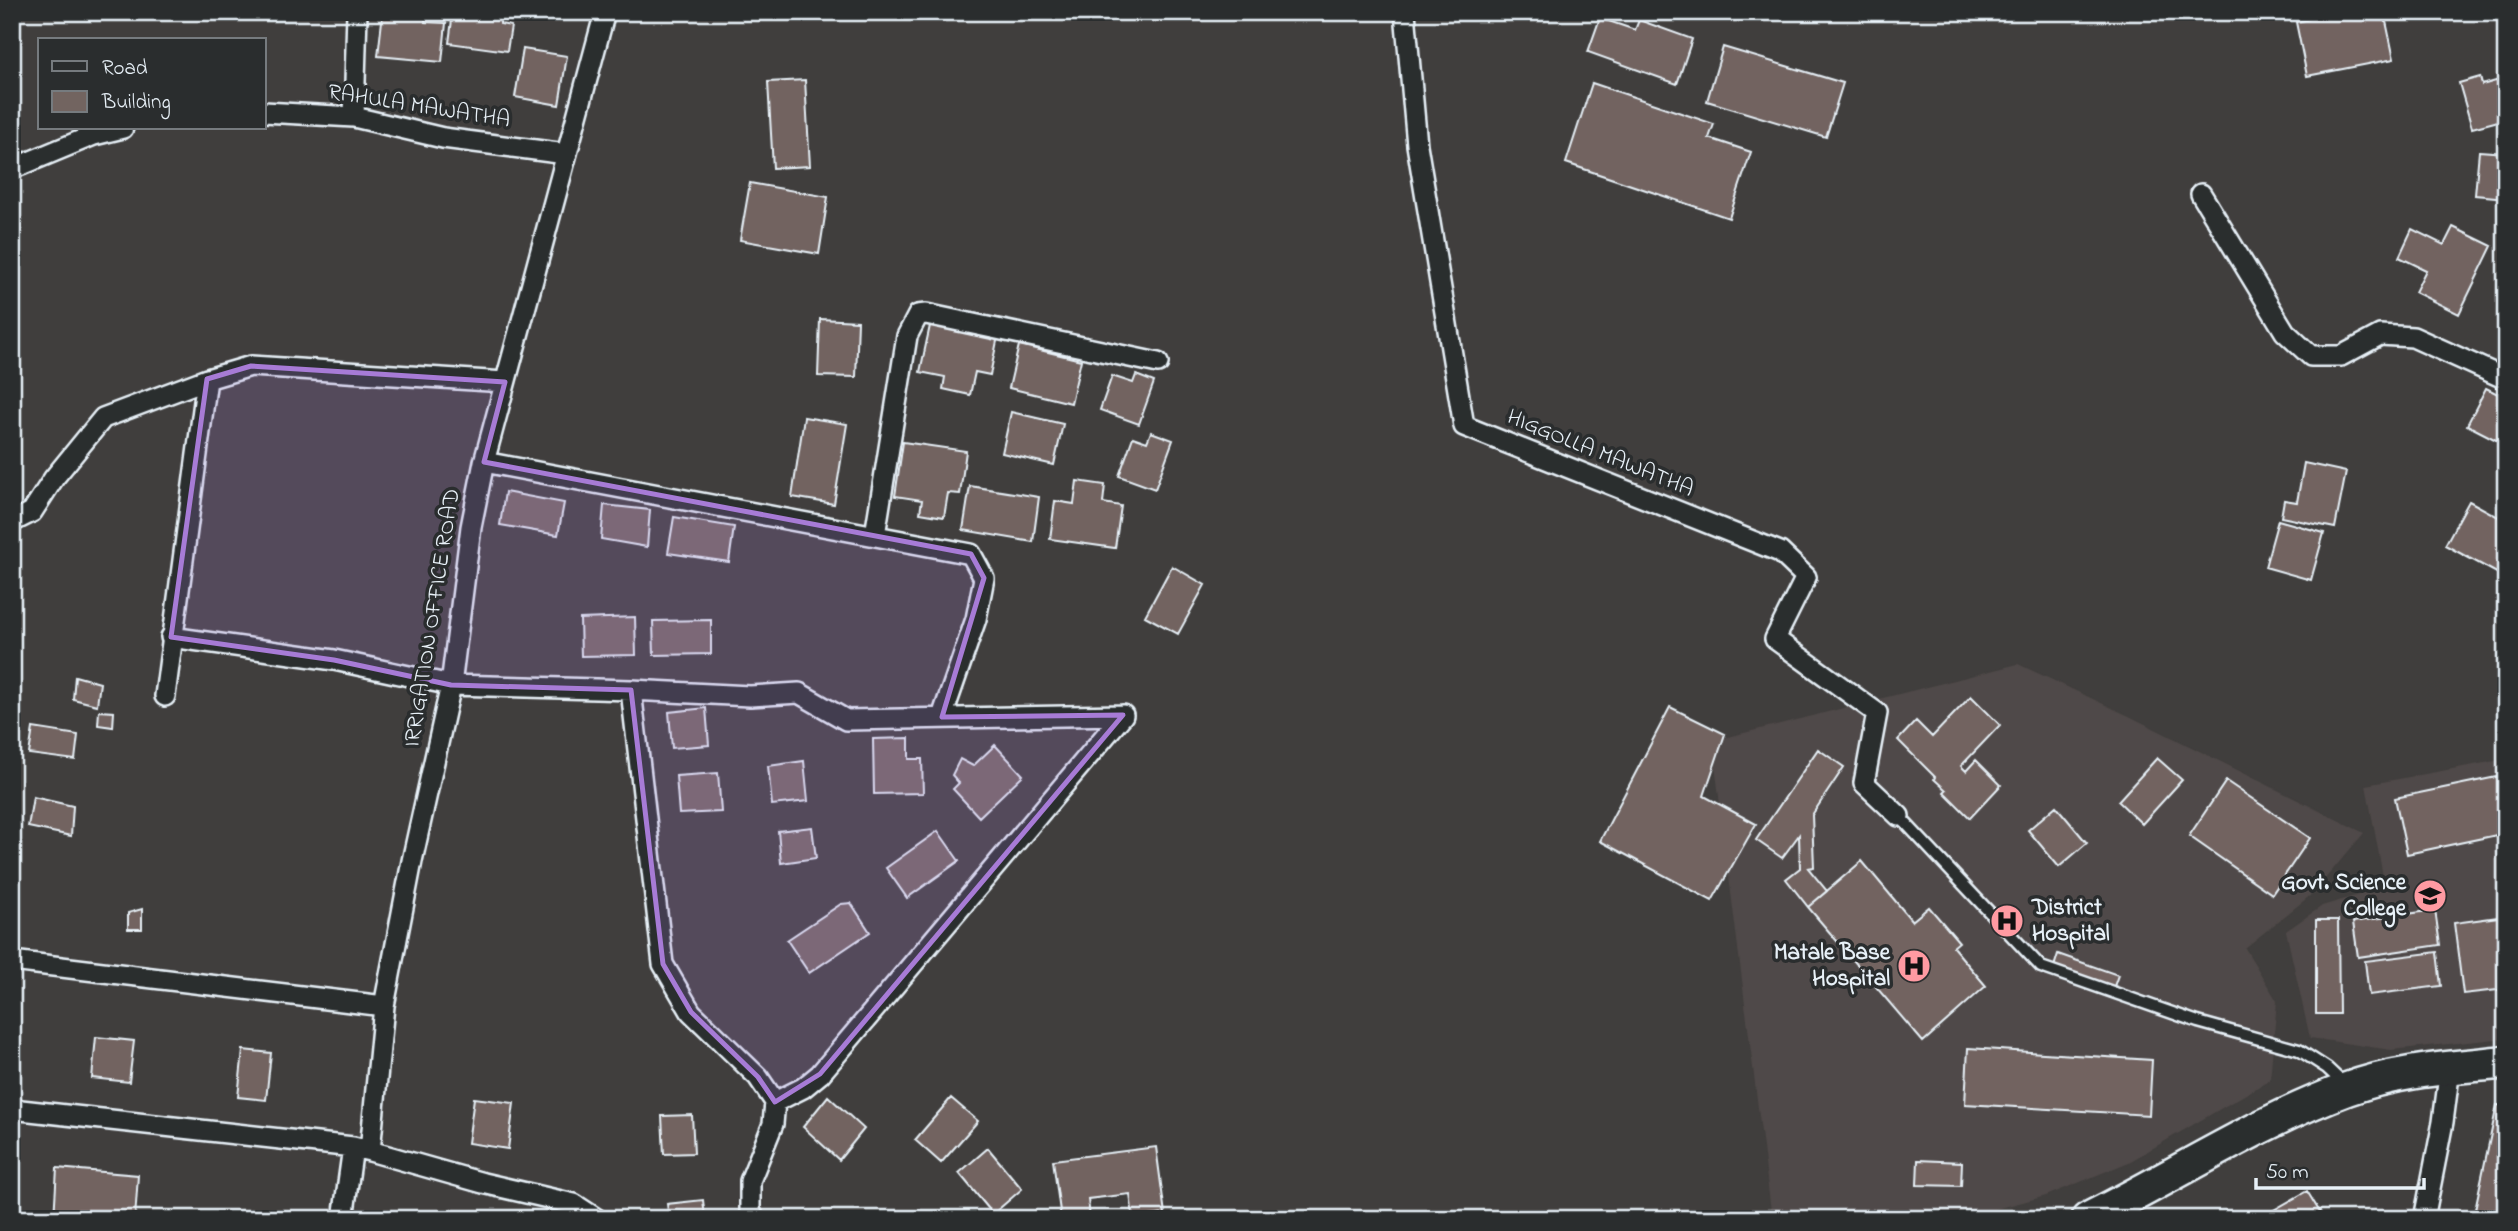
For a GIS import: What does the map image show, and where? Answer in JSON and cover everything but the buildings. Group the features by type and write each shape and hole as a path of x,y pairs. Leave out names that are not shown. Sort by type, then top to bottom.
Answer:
{"highway":[{"path":"2088,1219 2249,1134 2348,1088 2398,1074 2506,1062"}],"street":[{"path":"354,117 357,12"},
{"name":"IRRIGATION OFFICE ROAD","path":"343,1219 361,1149 384,1006 412,860 451,685 471,527 484,461 605,12"},
{"name":"HIGGOLLA MAWATHA","path":"1405,12 1417,145 1464,426 1780,552 1806,577 1775,639 1877,713 1864,783 1899,816"},
{"name":"RAHULA MAWATHA","path":"266,112 354,117 443,138 566,154"},
{"path":"12,169 94,135 115,130"},
{"path":"2201,194 2285,332 2311,356 2341,356 2380,335 2413,337 2506,379"},
{"path":"875,535 907,336 918,316 926,314 1158,363"},
{"path":"12,522 32,512 54,478 103,418 207,379 251,366 505,382"},
{"path":"165,696 207,379"},
{"path":"484,461 971,554 984,578 976,619 942,717"},
{"path":"171,636 334,660 451,685 750,696 799,693 846,720 1123,716 820,1074 803,1088 775,1102"},
{"path":"631,691 663,964 691,1013 758,1077 775,1102 773,1124 750,1181 750,1211 755,1219"},
{"path":"12,961 384,1006"},
{"path":"2424,1219 2451,1068"},
{"path":"12,1109 361,1149 483,1183 574,1204 597,1219"}],"lane":[{"path":"1899,816 2041,967 2198,1022 2299,1049 2327,1068 2348,1088"}],"highlighted area":[{"path":"251,366 505,382 484,462 971,554 984,578 942,717 1123,715 820,1074 775,1102 758,1077 691,1012 663,964 631,690 451,685 334,660 171,637 207,379"}],"shaded area":[{"name":"District Hospital","path":"2018,664 2364,833 2312,894 2245,948 2277,1001 2270,1080 2129,1162 2046,1196 1984,1212 1772,1219 1712,741"},
{"name":"Govt. Science College","path":"2506,759 2506,1038 2391,1050 2310,1038 2286,931 2322,906 2385,887 2366,785"}],"place":[{"name":"Govt. Science College","path":"2430,896"},
{"name":"District Hospital","path":"2007,921"},
{"name":"Matale Base Hospital","path":"1914,966"}]}
